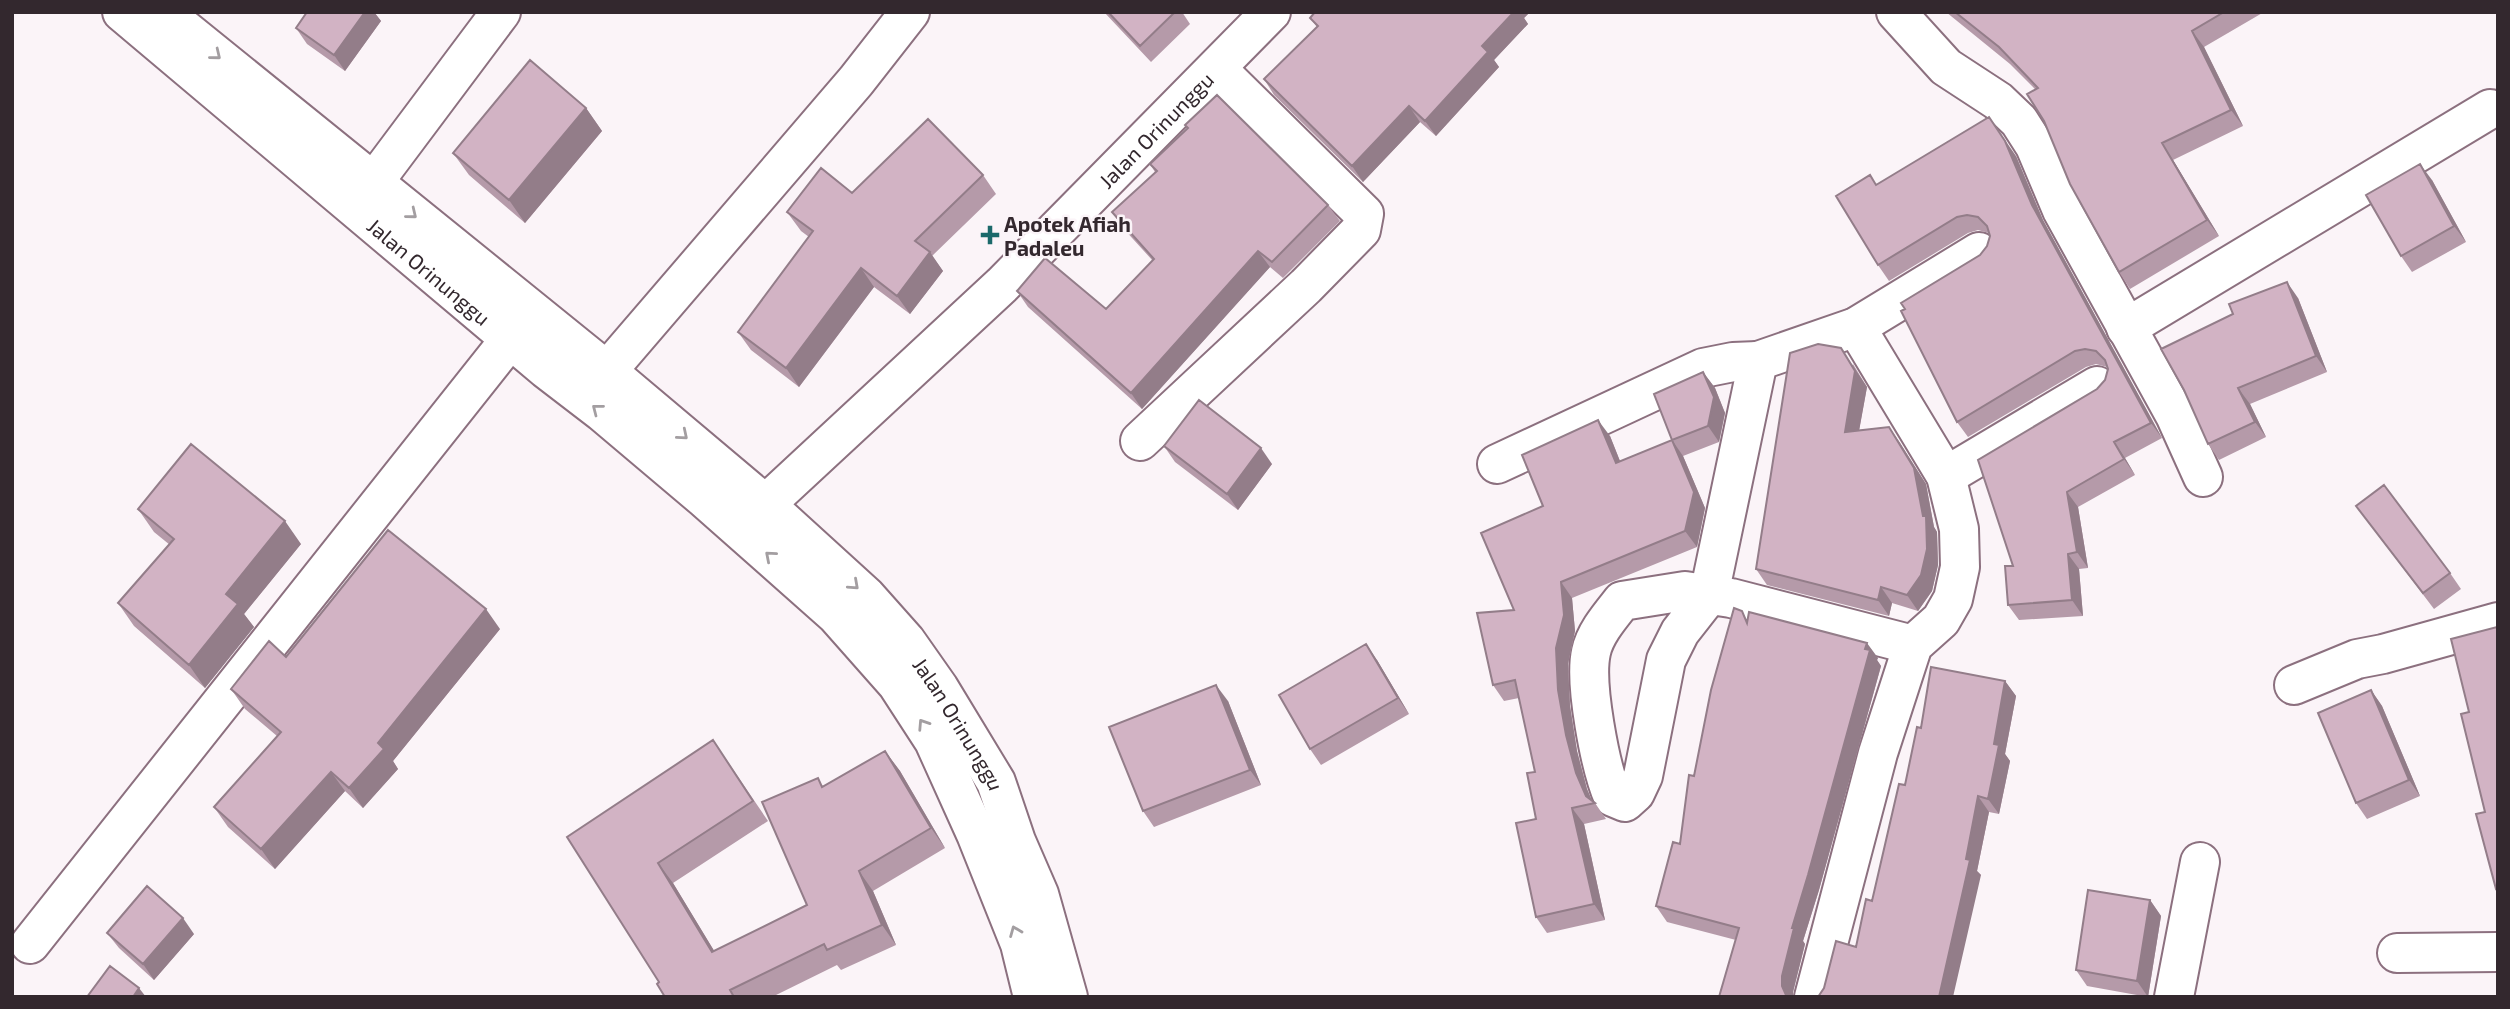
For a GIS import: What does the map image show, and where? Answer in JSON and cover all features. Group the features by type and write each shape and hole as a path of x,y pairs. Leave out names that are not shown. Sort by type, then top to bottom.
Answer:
{"street":[{"name":"Jalan Orinunggu","path":"122,12 520,324 607,371 752,517 897,684 934,740 976,834 1020,944 1033,997"},
{"name":"Jalan Orinunggu","path":"163,12 373,183 520,324 546,369 612,421 866,596 913,650 996,782 1016,841 1039,894 1068,997"},
{"path":"373,183 501,12"},
{"path":"607,371 856,81 910,12"},
{"name":"Jalan Orinunggu","path":"752,517 1002,285 1217,69 1270,12"},
{"path":"1896,12 1947,66 1998,101 2020,121 2035,146 2062,210 2175,415 2203,477"},
{"path":"1140,441 1306,286 1361,230 1364,214 1350,198 1217,69"},
{"path":"2126,328 2490,109"},
{"path":"1497,464 1703,368 1733,362 1758,361 1856,327 1979,252"},
{"path":"30,944 520,324"},
{"path":"1814,997 1878,753 1913,645 1941,620 1953,599 1960,567 1959,529 1945,476 1856,327"},
{"path":"1758,361 1709,596 1680,632 1666,660 1643,776 1635,793 1625,802 1613,797 1607,783 1591,709 1591,651 1606,621 1622,600 1674,592 1709,596 1751,602 1913,645"},
{"path":"1945,476 2097,386"},
{"path":"2294,685 2357,659 2498,622"},
{"path":"2174,997 2180,953 2200,862"},
{"path":"2397,953 2498,952"}],"building":[{"path":"307,12 365,12 334,55 296,28"},
{"path":"1108,12 1175,12 1140,46"},
{"path":"1315,12 1514,12 1482,46 1488,52 1425,121 1409,106 1352,166 1264,79 1318,26 1310,18"},
{"path":"1955,12 2224,12 2192,31 2231,110 2162,143 2207,220 2119,272 2070,184 2044,121 2027,94 2038,88 1999,47"},
{"path":"530,60 586,108 509,200 453,153"},
{"path":"1217,95 1328,205 1272,262 1258,251 1131,393 1017,291 1045,258 1106,309 1154,259 1112,212 1157,171 1150,164 1188,128 1185,125"},
{"path":"1989,117 2005,141 2032,205 2151,423 2114,442 2124,459 2067,492 2077,552 2068,554 2072,600 2008,605 2005,566 2013,566 1978,460 2097,389 2105,380 2108,369 2105,360 2096,351 2075,351 1957,422 1901,311 1905,309 1901,303 1980,255 1990,236 1987,226 1978,217 1957,217 1878,265 1836,196 1870,175 1876,185"},
{"path":"928,119 983,175 915,241 930,252 897,296 861,268 786,368 738,332 813,231 787,212 821,168 852,193"},
{"path":"2420,164 2454,226 2401,256 2366,195"},
{"path":"2287,282 2316,356 2238,388 2255,422 2208,444 2184,390 2161,349 2233,314 2229,304"},
{"path":"1818,344 1841,348 1855,371 1845,432 1889,427 1914,468 1923,516 1926,516 1927,549 1921,575 1907,595 1881,587 1878,600 1756,569 1790,353"},
{"path":"1703,372 1714,397 1708,426 1672,440 1654,394"},
{"path":"1199,400 1261,448 1227,494 1164,446"},
{"path":"1598,420 1616,463 1672,440 1694,492 1685,531 1561,582 1564,615 1556,648 1558,690 1576,773 1586,796 1595,803 1572,808 1594,904 1536,917 1516,823 1536,819 1527,773 1535,772 1515,680 1493,685 1477,613 1514,610 1481,533 1543,506 1522,455"},
{"path":"191,444 285,521 226,594 238,604 189,665 118,603 174,539 138,509"},
{"path":"2384,485 2450,573 2423,593 2356,506"},
{"path":"388,530 486,609 378,743 384,749 349,788 331,772 261,849 214,807 281,732 231,689 269,641 286,657"},
{"path":"1734,608 1742,611 1747,623 1749,612 1867,643 1865,649 1870,650 1792,928 1782,976 1785,997 1719,997 1739,928 1656,906 1673,842 1680,844 1689,775 1694,776 1711,690"},
{"path":"2497,627 2496,889 2476,814 2485,812 2461,714 2469,712 2451,639"},
{"path":"1366,644 1398,698 1310,749 1279,695"},
{"path":"1931,667 2005,681 1994,744 1999,745 1988,799 1978,796 1966,859 1970,860 1939,997 1818,997 1824,988 1836,941 1856,947 1866,899 1872,901 1899,784 1905,785 1917,727 1921,728"},
{"path":"1216,685 1250,770 1143,811 1109,727"},
{"path":"2371,690 2409,780 2356,803 2318,713"},
{"path":"713,740 753,801 658,863 712,952 807,905 762,802 818,778 822,787 885,751 931,828 859,871 882,925 827,950 824,944 730,990 734,997 665,997 657,984 659,982 567,837"},
{"path":"147,886 183,918 143,964 107,933"},
{"path":"2088,890 2150,900 2137,981 2076,970"},
{"path":"110,966 139,988 133,997 87,997"}],"place":[{"name":"Apotek Afiah Padaleu","path":"990,235"}]}
